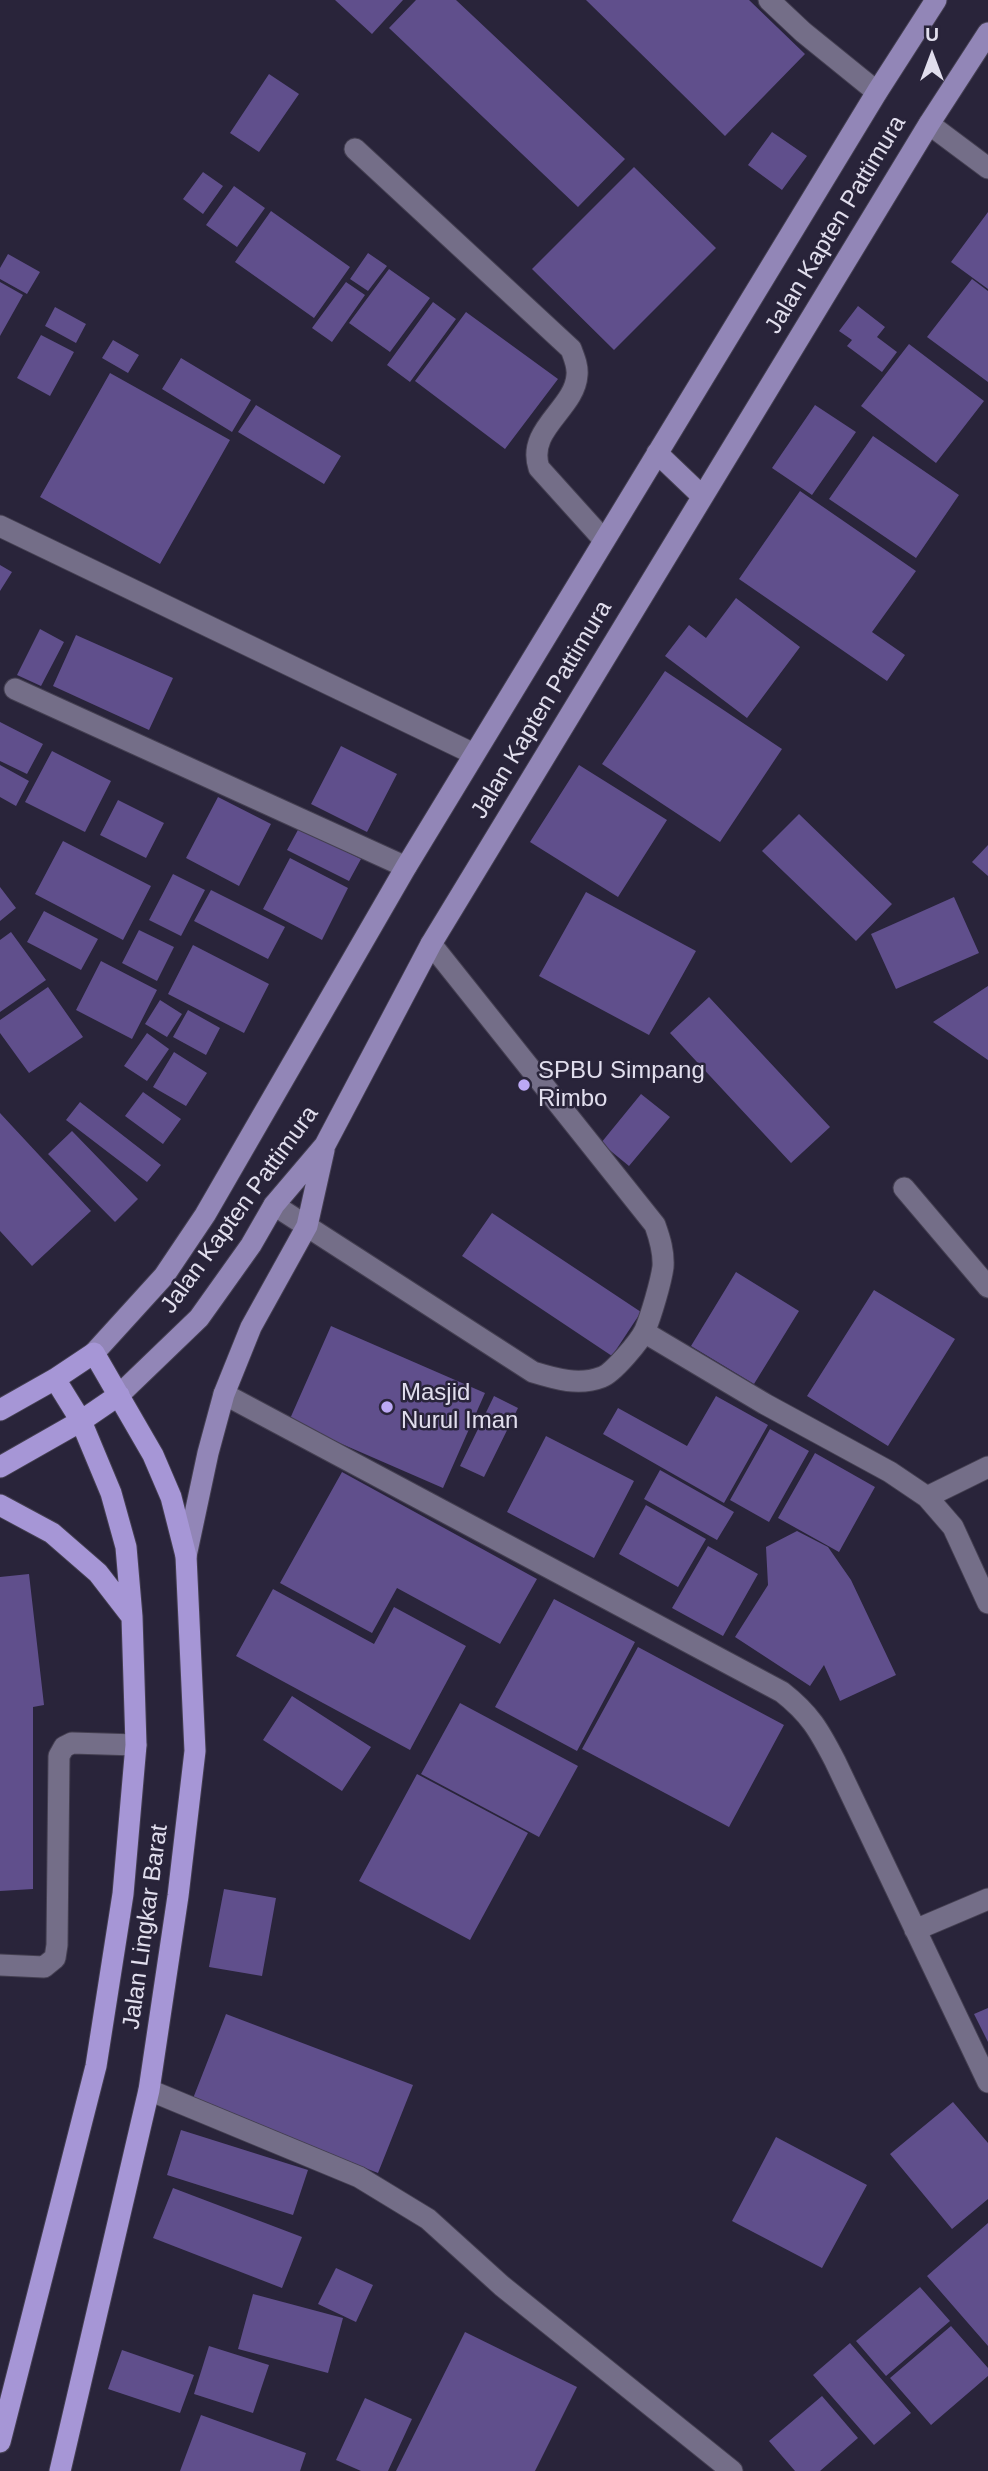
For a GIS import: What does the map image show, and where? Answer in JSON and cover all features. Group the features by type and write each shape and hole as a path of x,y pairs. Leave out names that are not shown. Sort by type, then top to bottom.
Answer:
{"highway":[{"path":"0,1410 94,1353"},
{"name":"Jalan Lingkar Barat","path":"60,2471 149,2090 178,1896 195,1751 186,1556 171,1497 153,1455 94,1353"},
{"name":"Jalan Lingkar Barat","path":"0,2442 96,2066 123,1894 136,1745 132,1616 126,1547 111,1493 80,1421 55,1379"},
{"path":"0,1467 119,1395"},
{"path":"0,1506 52,1532 98,1573 132,1616"}],"main road":[{"name":"Jalan Kapten Pattimura","path":"94,1353 164,1276 205,1215 406,867 603,539 936,0"},
{"name":"Jalan Kapten Pattimura","path":"119,1395 199,1318 251,1245 274,1205 325,1145 431,944 929,124 988,33"},
{"path":"657,453 702,496"},
{"path":"186,1556 208,1452 224,1394 251,1326 307,1226 325,1145"}],"street":[{"path":"769,0 803,32 877,92"},
{"path":"929,124 988,168"},
{"path":"355,149 571,349 578,374 575,386 543,433 536,450 536,459 539,468 603,539"},
{"path":"0,526 474,754"},
{"path":"15,689 406,867"},
{"path":"274,1205 533,1372 559,1380 588,1381 600,1378 610,1374 644,1332 663,1268 662,1246 655,1225 431,944"},
{"path":"904,1188 988,1287"},
{"path":"644,1332 765,1405 890,1472 927,1497 953,1527 988,1603"},
{"path":"224,1394 782,1692 803,1709 821,1734 835,1761 988,2082"},
{"path":"927,1497 988,1467"},
{"path":"0,1965 44,1967 55,1958 59,1756 64,1747 72,1743 136,1745"},
{"path":"915,1930 988,1899"},
{"path":"149,2090 359,2177 428,2220 502,2286 733,2471"}],"building":[{"path":"335,0 403,0 372,34"},
{"path":"416,0 456,0 625,159 578,207 389,28"},
{"path":"586,0 749,0 805,54 725,136"},
{"path":"269,74 299,94 259,152 230,133"},
{"path":"772,132 807,156 782,190 748,165"},
{"path":"634,167 716,248 614,350 532,269"},
{"path":"203,172 223,186 203,214 183,199"},
{"path":"234,186 265,208 237,247 206,225"},
{"path":"271,211 350,267 314,318 235,262"},
{"path":"988,212 988,289 951,262"},
{"path":"368,253 387,266 368,291 350,279"},
{"path":"8,254 40,272 27,294 0,279 0,268"},
{"path":"389,269 430,298 390,352 349,323"},
{"path":"972,279 988,291 988,382 927,337"},
{"path":"0,282 23,295 0,336"},
{"path":"346,282 365,295 332,342 312,328"},
{"path":"433,302 456,319 410,382 387,365"},
{"path":"858,306 885,327 877,337 897,352 882,372 847,346 852,340 839,331"},
{"path":"55,307 86,324 76,343 45,326"},
{"path":"466,312 558,379 505,449 415,381"},
{"path":"41,335 74,352 50,396 17,378"},
{"path":"113,340 139,355 128,373 102,358"},
{"path":"909,344 984,401 936,463 861,406"},
{"path":"181,358 251,400 232,432 162,389"},
{"path":"110,373 230,440 160,564 40,497"},
{"path":"256,405 341,456 324,484 238,432"},
{"path":"815,405 856,432 812,495 772,468"},
{"path":"873,436 959,495 916,558 829,499"},
{"path":"800,491 916,571 872,632 905,655 887,681 739,579"},
{"path":"0,565 12,572 0,591"},
{"path":"736,598 800,647 747,718 665,656 689,625 706,638"},
{"path":"40,629 64,642 41,686 17,675"},
{"path":"76,635 173,678 149,730 53,686"},
{"path":"665,671 782,749 720,842 602,764"},
{"path":"0,722 43,744 27,774 0,761"},
{"path":"341,746 397,774 367,832 311,804"},
{"path":"52,751 111,781 85,832 25,802"},
{"path":"0,765 29,781 16,806 0,797"},
{"path":"579,765 667,820 618,897 530,842"},
{"path":"218,797 271,824 239,886 186,858"},
{"path":"118,800 164,823 146,858 100,835"},
{"path":"799,814 892,904 856,941 762,851"},
{"path":"299,828 361,859 349,881 287,850"},
{"path":"63,841 151,886 123,940 35,894"},
{"path":"988,845 988,876 972,862"},
{"path":"290,858 348,888 322,940 263,909"},
{"path":"173,874 205,890 181,936 149,920"},
{"path":"0,887 16,908 0,921"},
{"path":"211,890 285,927 268,959 194,921"},
{"path":"586,892 696,951 649,1035 539,976"},
{"path":"954,897 979,953 896,989 871,934"},
{"path":"44,911 98,939 81,970 27,942"},
{"path":"139,930 174,947 157,981 122,963"},
{"path":"11,932 46,980 0,1012 0,940"},
{"path":"193,945 269,984 244,1033 168,994"},
{"path":"101,961 157,990 132,1039 76,1010"},
{"path":"988,986 988,1060 933,1022"},
{"path":"48,987 83,1037 29,1073 0,1033 0,1020"},
{"path":"709,997 830,1127 791,1163 670,1033"},
{"path":"160,1000 182,1014 167,1037 145,1024"},
{"path":"188,1010 220,1028 206,1055 173,1037"},
{"path":"147,1033 169,1049 147,1081 124,1066"},
{"path":"174,1052 207,1073 186,1106 153,1087"},
{"path":"143,1092 181,1119 163,1144 125,1116"},
{"path":"641,1094 670,1117 629,1166 601,1143"},
{"path":"80,1102 161,1165 147,1182 66,1120"},
{"path":"0,1113 91,1211 32,1266 0,1231"},
{"path":"72,1131 138,1199 115,1222 48,1154"},
{"path":"492,1213 641,1312 612,1356 462,1256"},
{"path":"736,1272 799,1311 754,1384 691,1346"},
{"path":"874,1290 955,1339 888,1446 807,1396"},
{"name":"Masjid Nurul Iman","path":"331,1326 485,1393 443,1488 289,1421"},
{"path":"494,1396 518,1408 484,1477 460,1466"},
{"path":"716,1396 768,1425 724,1503 603,1434 618,1408 687,1446"},
{"path":"770,1429 809,1451 769,1522 730,1500"},
{"path":"546,1436 634,1481 594,1558 507,1512"},
{"path":"815,1453 875,1487 839,1552 778,1518"},
{"path":"660,1470 734,1512 717,1540 644,1499"},
{"path":"342,1472 537,1579 500,1644 397,1588 372,1633 280,1583"},
{"path":"646,1505 706,1539 678,1587 619,1554"},
{"path":"797,1531 828,1547 851,1580 896,1675 840,1701 824,1665 810,1686 735,1637 768,1585 766,1547"},
{"path":"708,1546 758,1574 723,1636 672,1608"},
{"path":"29,1574 44,1705 33,1707 33,1889 0,1891 0,1577"},
{"path":"273,1589 374,1644 394,1607 466,1646 410,1750 236,1656"},
{"path":"554,1599 635,1642 577,1751 495,1707"},
{"path":"638,1647 784,1725 729,1827 582,1749"},
{"path":"292,1696 371,1747 342,1791 263,1740"},
{"path":"460,1703 578,1766 539,1837 421,1774"},
{"path":"417,1774 528,1833 470,1940 359,1881"},
{"path":"224,1889 276,1898 262,1976 209,1967"},
{"path":"988,2008 988,2042 974,2014"},
{"path":"226,2014 413,2085 378,2173 192,2101"},
{"path":"953,2102 988,2143 988,2199 952,2229 890,2154"},
{"path":"181,2130 308,2170 293,2215 167,2175"},
{"path":"776,2137 867,2185 822,2268 732,2221"},
{"path":"173,2188 302,2237 282,2288 153,2238"},
{"path":"988,2223 988,2346 927,2276"},
{"path":"336,2268 373,2285 356,2322 318,2304"},
{"path":"920,2287 950,2321 886,2376 856,2341"},
{"path":"253,2294 343,2318 328,2373 238,2349"},
{"path":"951,2326 988,2368 988,2376 931,2425 890,2378"},
{"path":"465,2332 577,2387 535,2471 396,2471"},
{"path":"850,2343 911,2413 874,2445 813,2375"},
{"path":"209,2346 269,2365 253,2413 194,2394"},
{"path":"122,2350 194,2375 180,2413 108,2389"},
{"path":"822,2396 858,2438 820,2471 795,2471 769,2441"},
{"path":"365,2398 412,2419 388,2471 361,2471 336,2460"},
{"path":"201,2415 306,2453 300,2471 180,2471"}],"place":[{"name":"SPBU Simpang Rimbo","path":"524,1085"},
{"name":"Masjid Nurul Iman","path":"387,1407"}]}
